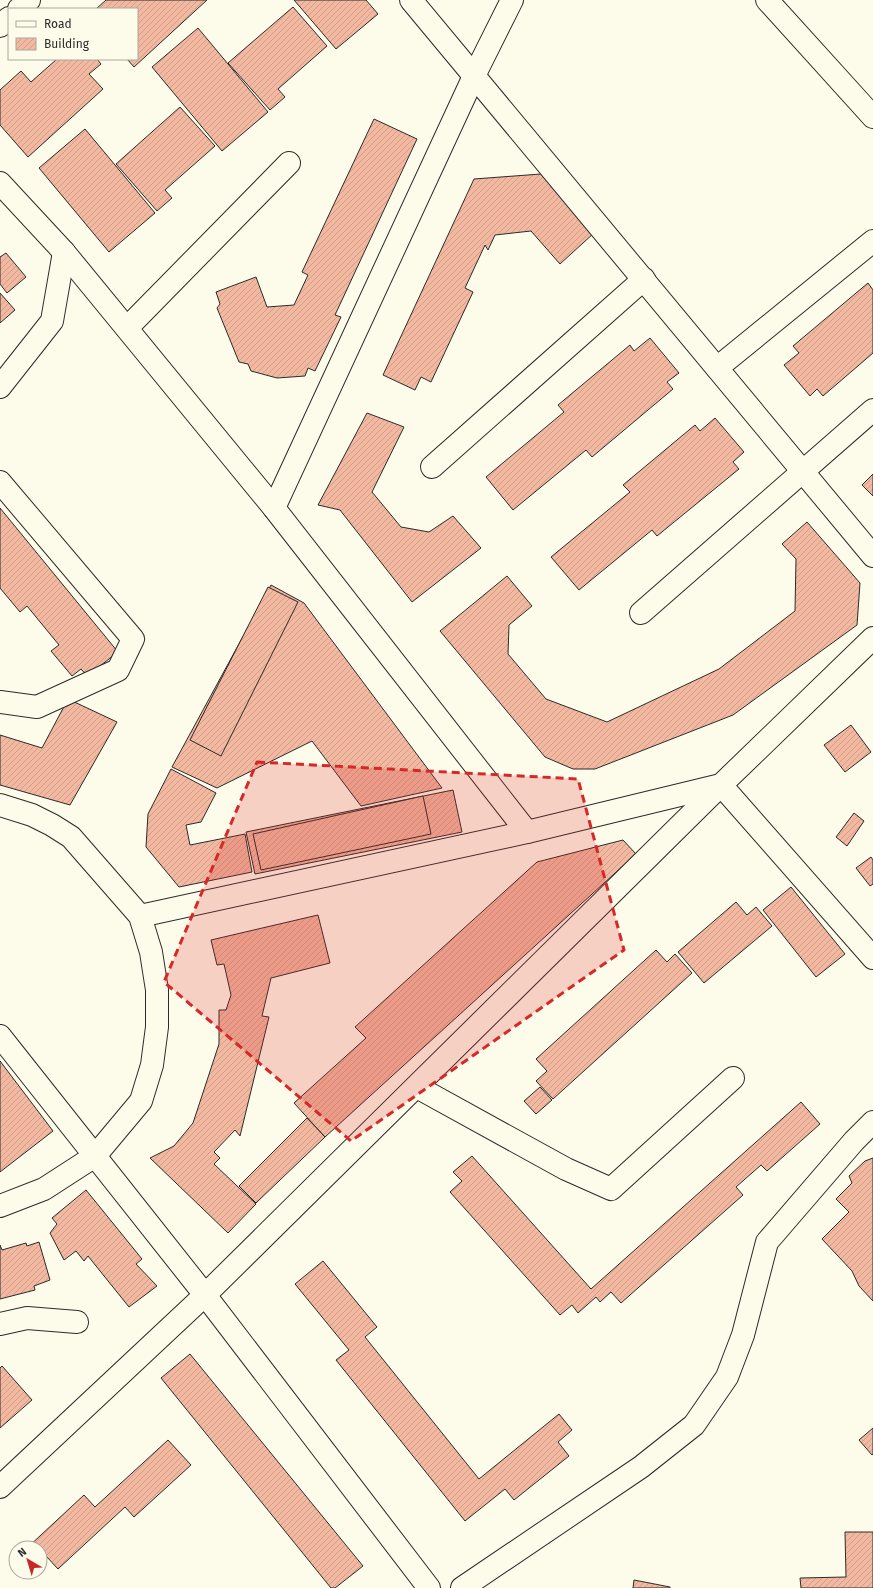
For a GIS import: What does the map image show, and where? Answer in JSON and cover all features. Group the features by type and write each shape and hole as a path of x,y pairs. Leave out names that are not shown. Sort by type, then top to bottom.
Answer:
{"street":[{"path":"20,8 29,0"},
{"path":"411,0 873,556"},
{"path":"274,508 474,76 512,0"},
{"path":"767,0 873,117"},
{"path":"0,26 8,19"},
{"path":"127,328 289,163"},
{"path":"0,184 64,252 274,508 527,832"},
{"path":"717,368 873,241"},
{"path":"0,387 52,321 64,252"},
{"path":"432,467 644,280"},
{"path":"641,613 873,410"},
{"path":"0,482 133,640 118,670 37,707 0,702"},
{"path":"0,1487 205,1295 721,785 873,638"},
{"path":"140,916 527,832 721,785"},
{"path":"721,785 873,958"},
{"path":"0,805 32,815 71,837 140,916 151,952 157,990 157,1027 152,1065 141,1101 95,1156 44,1189 0,1206"},
{"path":"0,1036 205,1295 429,1588"},
{"path":"417,1087 566,1169 611,1189 733,1078"},
{"path":"462,1588 641,1467 694,1425 727,1377 743,1336 767,1242 854,1141 873,1122"},
{"path":"0,1324 27,1318 77,1322"}],"highlighted area":[{"path":"257,762 578,779 624,950 351,1141 164,982"}],"building":[{"path":"106,0 207,0 134,67 128,60 138,60 138,8 97,8"},
{"path":"294,0 366,0 378,14 336,49"},
{"path":"293,7 327,46 278,89 285,97 270,110 228,63"},
{"path":"198,28 268,112 222,151 152,67"},
{"path":"56,60 98,60 101,64 89,74 103,89 28,157 0,125 0,90 21,71 31,82"},
{"path":"180,107 215,146 165,190 172,198 157,211 116,164"},
{"path":"374,119 417,139 335,315 341,317 315,371 308,368 305,376 277,378 251,371 248,364 239,362 217,308 220,304 216,292 256,277 267,307 294,305 308,275 302,272"},
{"path":"85,129 155,213 109,252 39,168"},
{"path":"541,174 594,233 560,264 531,231 495,235 488,250 485,245 465,288 473,292 431,382 421,377 415,390 383,375 474,179"},
{"path":"6,253 26,277 7,293 0,284 0,257"},
{"path":"868,283 873,290 873,353 823,396 817,389 810,396 784,365 799,353 793,346"},
{"path":"0,293 15,310 0,323"},
{"path":"650,338 679,373 667,382 673,389 592,457 586,450 513,510 486,477 564,412 558,405 630,345 634,351"},
{"path":"367,413 404,427 372,492 401,527 429,532 453,516 481,548 412,602 340,510 318,505"},
{"path":"715,418 744,452 733,462 739,469 657,536 652,530 579,590 551,557 630,492 623,485 695,425 700,431"},
{"path":"873,474 873,496 862,485"},
{"path":"0,508 118,652 87,676 81,669 72,676 51,651 59,645 27,606 20,612 0,588"},
{"path":"807,522 860,583 857,625 733,715 595,769 573,769 545,757 440,631 507,576 532,606 509,625 508,654 546,699 607,722 719,669 795,611 796,559 782,544"},
{"path":"271,585 304,603 442,788 361,806 312,741 217,788 172,767"},
{"path":"268,587 298,602 221,756 190,740"},
{"path":"68,699 117,722 70,805 0,785 0,735 42,748"},
{"path":"851,725 871,752 845,772 824,745"},
{"path":"171,769 216,793 201,822 186,825 190,845 245,834 252,872 179,887 146,847 148,814"},
{"path":"453,790 462,832 255,874 246,832"},
{"path":"423,796 431,834 261,870 253,834"},
{"path":"854,813 864,821 847,846 836,837"},
{"path":"623,840 636,854 325,1137 294,1103 366,1038 355,1027 537,862"},
{"path":"871,857 873,860 873,884 870,886 856,868"},
{"path":"791,887 845,954 816,977 763,910"},
{"path":"736,902 747,915 756,907 772,926 704,983 678,952"},
{"path":"318,915 330,963 271,978 262,1016 269,1017 240,1136 235,1130 214,1152 220,1158 214,1164 256,1204 228,1233 150,1158 174,1146 193,1123 219,1044 219,1010 226,1010 231,995 224,964 217,965 211,940"},
{"path":"656,950 667,962 675,954 692,973 553,1099 536,1081 547,1071 536,1059"},
{"path":"0,1061 53,1131 0,1172"},
{"path":"540,1087 552,1100 536,1114 524,1101"},
{"path":"801,1102 820,1124 767,1171 761,1165 736,1187 743,1195 621,1303 611,1292 600,1302 596,1297 578,1313 572,1305 560,1315 450,1192 462,1181 453,1172 472,1156 591,1289"},
{"path":"307,1118 325,1137 256,1203 239,1186"},
{"path":"873,1158 873,1301 859,1286 852,1271 822,1239 849,1212 836,1199 852,1183 849,1176 865,1161"},
{"path":"86,1190 142,1259 136,1264 157,1286 129,1307 88,1256 84,1261 76,1251 64,1260 50,1233 57,1224 52,1218"},
{"path":"39,1242 50,1280 34,1286 35,1290 0,1299 0,1245 2,1250 26,1243 27,1246"},
{"path":"323,1261 377,1327 365,1337 479,1479 559,1414 572,1430 558,1442 569,1456 514,1500 505,1489 465,1521 336,1360 349,1350 295,1284"},
{"path":"190,1354 363,1566 335,1588 331,1588 161,1378"},
{"path":"2,1366 32,1400 0,1428 0,1368"},
{"path":"873,1428 873,1454 872,1455 859,1440"},
{"path":"168,1440 191,1465 134,1517 125,1507 58,1569 48,1558 48,1540 36,1540 84,1495 95,1507"},
{"path":"845,1532 873,1532 873,1588 801,1588 800,1578 846,1577"},
{"path":"634,1580 670,1587 670,1588 633,1588"}]}
